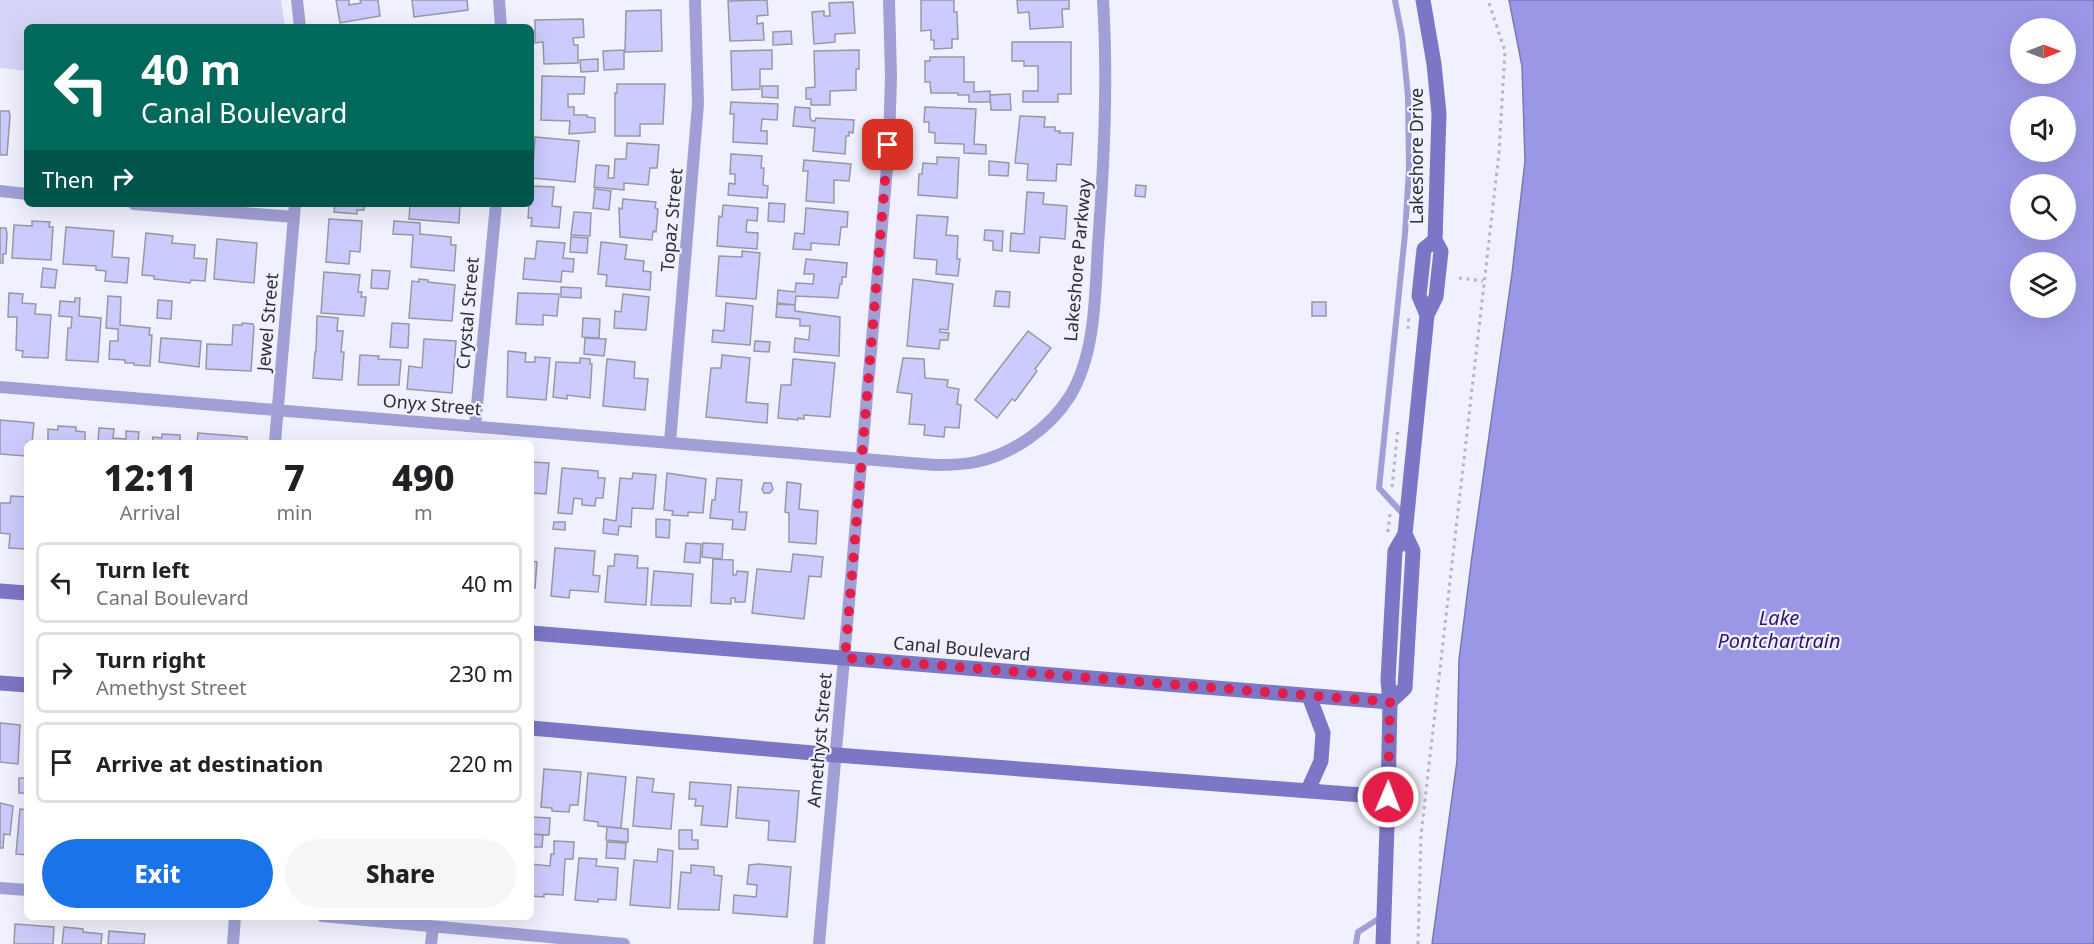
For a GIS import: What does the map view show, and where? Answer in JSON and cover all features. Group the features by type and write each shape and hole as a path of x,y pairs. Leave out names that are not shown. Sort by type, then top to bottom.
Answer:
{"street":[{"path":"297,0 300,24"},
{"path":"499,0 501,24"},
{"name":"Topaz Street","path":"670,442 698,104 695,0"},
{"name":"Amethyst Street","path":"819,944 888,145 891,75 889,0"},
{"name":"Lakeshore Parkway","path":"861,459 935,465 978,462 1019,445 1040,430 1060,410 1070,395 1082,372 1090,335 1094,299 1107,82 1104,0"},
{"name":"Lakeshore Drive","path":"1383,944 1390,702 1388,680 1395,551 1405,534 1427,315 1419,297 1424,249 1435,240 1439,114 1434,64 1423,0"},
{"path":"0,191 24,194"},
{"path":"171,207 294,217"},
{"name":"Jewel Street","path":"275,440 295,207"},
{"name":"Crystal Street","path":"474,426 496,207"},
{"name":"Onyx Street","path":"0,387 861,459"},
{"path":"0,591 24,593"},
{"name":"Canal Boulevard","path":"534,633 1390,702"},
{"path":"0,682 24,685"},
{"path":"1308,790 1321,761 1323,733 1309,696"},
{"path":"534,728 836,755 1388,797"},
{"path":"0,888 24,890"},
{"path":"233,944 236,920"},
{"path":"362,920 624,944"},
{"path":"431,944 433,927"}],"lane":[{"path":"1395,0 1402,36 1408,96 1409,169 1404,243 1379,488 1406,517"},
{"path":"1356,944 1358,932 1384,916"}],"path":[{"path":"1419,944 1421,835 1499,153 1505,51 1488,0"},
{"path":"1459,278 1484,281"}],"shaded area":[{"path":"0,0 281,0 285,24 24,24 24,71 0,68"}],"water":[{"name":"Lake Pontchartrain","path":"1509,0 2094,0 2094,944 1432,944 1457,761 1459,660 1512,274 1525,161 1522,66"}],"building":[{"path":"336,0 349,0 349,5 361,3 360,0 378,0 380,16 340,23"},
{"path":"412,0 467,0 468,10 414,17"},
{"path":"767,0 768,15 757,16 757,24 763,23 764,40 730,41 728,1"},
{"path":"921,0 954,0 958,39 952,39 952,48 934,49 931,30 921,31"},
{"path":"1017,0 1069,0 1069,9 1062,9 1063,27 1030,29 1029,12 1018,13"},
{"path":"853,2 855,33 835,34 835,42 814,44 812,12 824,11 824,16 830,16 829,3"},
{"path":"661,10 662,51 625,52 626,11"},
{"path":"583,19 584,37 573,38 574,45 578,45 578,63 544,64 543,42 535,43 535,20"},
{"path":"791,31 792,44 773,45 773,32"},
{"path":"1012,42 1071,42 1071,94 1058,94 1058,102 1023,102 1023,91 1038,91 1038,66 1024,66 1024,61 1012,61"},
{"path":"624,50 624,69 604,70 603,51"},
{"path":"772,50 772,69 760,69 760,89 732,90 731,51"},
{"path":"859,50 856,90 830,91 830,105 811,105 811,99 806,99 806,88 815,87 814,51"},
{"path":"930,57 964,57 964,82 974,82 974,92 990,91 990,102 969,102 969,95 958,95 958,93 931,93 930,82 925,82 925,61 930,61"},
{"path":"598,59 598,71 581,72 580,60"},
{"path":"542,76 585,77 584,94 568,94 568,107 574,107 574,115 587,115 587,117 595,118 595,132 569,134 570,121 541,120"},
{"path":"617,84 665,84 663,124 640,124 640,136 615,136"},
{"path":"762,86 778,86 778,98 762,97"},
{"path":"1010,94 1011,110 991,110 990,95"},
{"path":"731,102 778,104 777,120 762,119 761,131 767,131 767,144 733,142 734,114 730,114"},
{"path":"795,107 810,108 812,121 816,118 854,120 853,133 849,132 849,136 846,136 845,154 813,151 815,128 793,126"},
{"path":"925,107 976,109 974,144 986,145 986,154 964,153 964,144 935,143 935,133 929,132 929,122 924,122"},
{"path":"0,111 9,111 10,116 7,155 0,155"},
{"path":"1020,116 1045,117 1044,127 1055,127 1055,131 1060,131 1059,133 1073,133 1071,165 1057,164 1056,181 1027,180 1028,164 1015,163"},
{"path":"535,137 579,141 575,182 534,178"},
{"path":"627,143 659,145 657,168 650,168 648,185 624,183 624,190 594,187 596,165 609,166 608,178 614,178 615,159 626,159"},
{"path":"731,154 762,156 763,185 768,186 767,198 728,195 729,183 735,184 735,174 730,174"},
{"path":"937,157 959,158 957,198 918,195 919,174 922,174 923,163 937,164"},
{"path":"804,160 851,164 849,181 834,180 834,203 806,201 808,171 803,171"},
{"path":"989,161 1009,163 1008,176 989,175"},
{"path":"1136,185 1146,186 1145,197 1135,196"},
{"path":"534,186 554,187 552,206 561,207 559,228 531,226 532,218 528,218 529,207 534,207"},
{"path":"595,189 611,191 609,210 593,208"},
{"path":"1027,192 1044,193 1043,204 1067,206 1065,239 1040,237 1039,253 1010,251 1011,233 1024,234"},
{"path":"623,199 656,202 655,208 658,209 656,232 653,231 652,240 620,237 619,208 622,209"},
{"path":"769,203 785,204 784,222 768,221"},
{"path":"723,205 758,208 757,221 747,220 746,232 758,233 757,249 717,246 719,216 722,217"},
{"path":"335,207 364,207 364,210 357,210 357,214 334,212"},
{"path":"410,207 460,207 459,223 409,219"},
{"path":"806,208 848,212 847,227 841,227 839,245 811,243 811,250 793,249 795,233 804,234"},
{"path":"574,212 591,213 590,236 571,235"},
{"path":"917,215 948,217 946,235 958,236 957,259 960,259 958,276 936,274 937,260 914,258"},
{"path":"329,219 362,221 360,252 350,251 349,264 326,262"},
{"path":"32,221 50,222 49,227 53,227 51,260 12,258 14,225 32,226"},
{"path":"394,221 420,223 420,234 451,237 451,245 456,245 454,271 411,267 413,235 393,234"},
{"path":"66,227 114,231 112,257 129,258 127,283 105,281 106,271 96,270 96,266 63,264"},
{"path":"0,228 6,228 7,234 3,263 0,263"},
{"path":"985,230 1003,231 1002,251 993,250 993,241 984,240"},
{"path":"146,233 173,236 172,243 195,245 194,258 207,259 205,281 191,280 190,283 154,279 154,276 142,275"},
{"path":"571,237 588,238 587,253 570,252"},
{"path":"217,239 257,243 254,283 214,279"},
{"path":"537,241 565,243 563,258 574,259 573,272 562,271 561,282 523,279 525,258 535,259"},
{"path":"601,242 627,245 625,259 644,261 643,271 651,272 650,290 606,286 607,275 598,274"},
{"path":"742,251 760,253 756,299 716,296 719,256 742,257"},
{"path":"806,259 847,263 846,277 842,277 838,298 796,296 795,305 777,303 778,290 795,292 796,283 813,284 814,274 804,274"},
{"path":"43,268 57,270 55,288 41,287"},
{"path":"372,270 390,271 388,289 371,288"},
{"path":"324,272 360,275 358,292 362,292 361,297 366,297 364,316 321,313"},
{"path":"419,279 455,285 452,321 409,318 412,281 419,282"},
{"path":"913,279 953,284 948,330 940,329 940,332 949,333 948,340 940,340 939,349 907,346"},
{"path":"561,287 581,288 581,298 561,297"},
{"path":"996,291 1010,292 1009,307 994,306"},
{"path":"9,293 23,294 22,303 36,304 35,314 51,315 48,358 22,357 23,351 16,350 17,317 8,317"},
{"path":"518,293 559,294 557,316 543,315 543,325 516,324"},
{"path":"623,294 649,297 646,330 614,328 615,311 621,312"},
{"path":"108,296 121,297 120,325 150,328 149,335 152,335 150,366 109,359 110,341 118,341 118,329 106,328"},
{"path":"75,298 80,298 79,316 101,318 98,362 66,360 68,328 71,328 72,317 59,316 60,301 75,302"},
{"path":"158,300 172,301 171,319 157,318"},
{"path":"1312,302 1326,302 1326,316 1312,316"},
{"path":"726,303 753,306 750,345 712,342 713,330 724,331"},
{"path":"777,304 795,305 795,311 840,317 839,356 794,352 795,338 809,340 810,326 800,326 800,319 776,317"},
{"path":"317,316 338,318 337,331 343,331 342,380 313,378"},
{"path":"583,318 600,319 599,338 582,337"},
{"path":"242,323 253,324 254,327 251,371 206,369 207,344 232,345 233,325 242,325"},
{"path":"392,323 409,324 408,348 390,347"},
{"path":"1028,331 1051,348 1015,401 1012,399 997,418 975,400"},
{"path":"161,338 201,341 199,367 159,362"},
{"path":"585,338 606,339 604,356 584,354"},
{"path":"424,339 456,341 452,393 407,389 409,366 422,368"},
{"path":"755,341 770,342 769,352 754,351"},
{"path":"508,351 526,353 525,362 535,362 535,357 550,358 546,400 507,397"},
{"path":"360,355 401,360 399,385 358,385"},
{"path":"722,355 750,358 746,402 768,404 767,423 706,417 711,368 721,368"},
{"path":"580,358 590,359 590,364 592,364 590,398 567,395 567,399 553,397 556,362 580,363"},
{"path":"903,358 924,359 925,378 948,380 947,387 959,389 957,404 961,405 959,428 945,427 944,437 924,435 925,425 909,424 912,394 897,392"},
{"path":"607,359 635,362 634,378 648,379 645,410 603,406"},
{"path":"793,359 835,363 830,417 804,415 804,419 798,418 798,420 778,418 781,385 791,385"},
{"path":"0,420 34,423 32,440 24,440 24,456 0,454"},
{"path":"58,426 76,427 76,431 85,432 85,440 48,440 48,429 58,430"},
{"path":"99,428 114,429 113,438 126,439 126,431 139,432 138,440 98,440"},
{"path":"198,433 247,437 247,440 197,440"},
{"path":"162,434 180,435 180,440 152,440 153,437 162,438"},
{"path":"534,462 549,463 546,494 534,493"},
{"path":"562,468 598,471 598,478 605,478 603,498 596,498 595,506 582,505 582,499 574,498 572,514 558,513"},
{"path":"633,473 656,475 653,509 632,508 631,527 619,526 618,535 603,533 604,519 616,521 620,478 632,479"},
{"path":"667,473 706,479 703,513 688,512 688,516 672,515 673,511 664,510"},
{"path":"717,478 742,480 739,512 747,512 745,530 732,529 733,520 710,518 712,500 715,500"},
{"path":"787,482 801,484 799,509 818,511 816,544 789,542 789,513 785,512"},
{"path":"764,483 771,483 773,489 770,493 764,493 762,489"},
{"path":"11,496 24,497 24,549 9,548 10,534 0,533 0,503 10,503"},
{"path":"656,519 670,520 669,538 656,537"},
{"path":"554,522 565,522 565,530 553,529"},
{"path":"686,543 701,544 700,563 684,562"},
{"path":"703,543 723,544 722,559 702,557"},
{"path":"555,548 595,551 593,575 600,576 598,592 570,590 569,598 551,596"},
{"path":"615,554 638,556 637,568 648,568 646,605 605,602 608,566 614,566"},
{"path":"793,554 823,557 821,577 809,576 804,619 752,613 757,569 791,572"},
{"path":"713,559 733,560 733,575 736,575 737,571 748,572 745,602 735,602 735,598 731,598 731,604 711,603"},
{"path":"534,562 537,562 534,588"},
{"path":"654,571 693,574 691,606 651,605"},
{"path":"0,723 20,725 18,764 0,762"},
{"path":"544,769 581,772 578,805 570,805 569,812 552,811 552,808 541,807"},
{"path":"588,773 626,777 621,828 598,826 598,822 584,820"},
{"path":"637,777 654,779 652,792 674,794 671,829 633,826"},
{"path":"19,778 24,778 24,793 19,793"},
{"path":"690,782 731,785 727,827 701,825 703,806 695,806 696,799 689,799"},
{"path":"738,787 799,791 795,842 768,840 769,821 736,818"},
{"path":"0,803 13,806 10,835 4,834 3,848 0,848"},
{"path":"20,809 24,810 24,855 16,854"},
{"path":"534,817 550,818 549,835 534,834"},
{"path":"607,827 628,829 628,842 606,840"},
{"path":"679,830 692,830 692,840 698,840 698,849 679,849"},
{"path":"534,834 543,835 542,847 534,847"},
{"path":"554,841 574,842 573,859 565,859 563,895 544,894 544,897 534,896 534,864 550,866 551,854 554,854"},
{"path":"607,842 626,843 625,859 606,858"},
{"path":"658,849 673,851 670,908 630,905 634,860 657,862"},
{"path":"579,858 597,859 596,866 618,868 616,900 598,899 598,902 575,900"},
{"path":"691,865 714,867 714,875 722,876 719,910 678,909 681,872 691,873"},
{"path":"749,865 791,867 787,917 733,913 734,895 756,897 757,885 747,884"},
{"path":"15,924 54,927 53,944 14,944"},
{"path":"64,927 102,934 101,944 62,944"},
{"path":"109,931 145,934 144,944 108,944"}],"route":[{"path":"888,145 845,658 1390,702 1388,797"}]}
